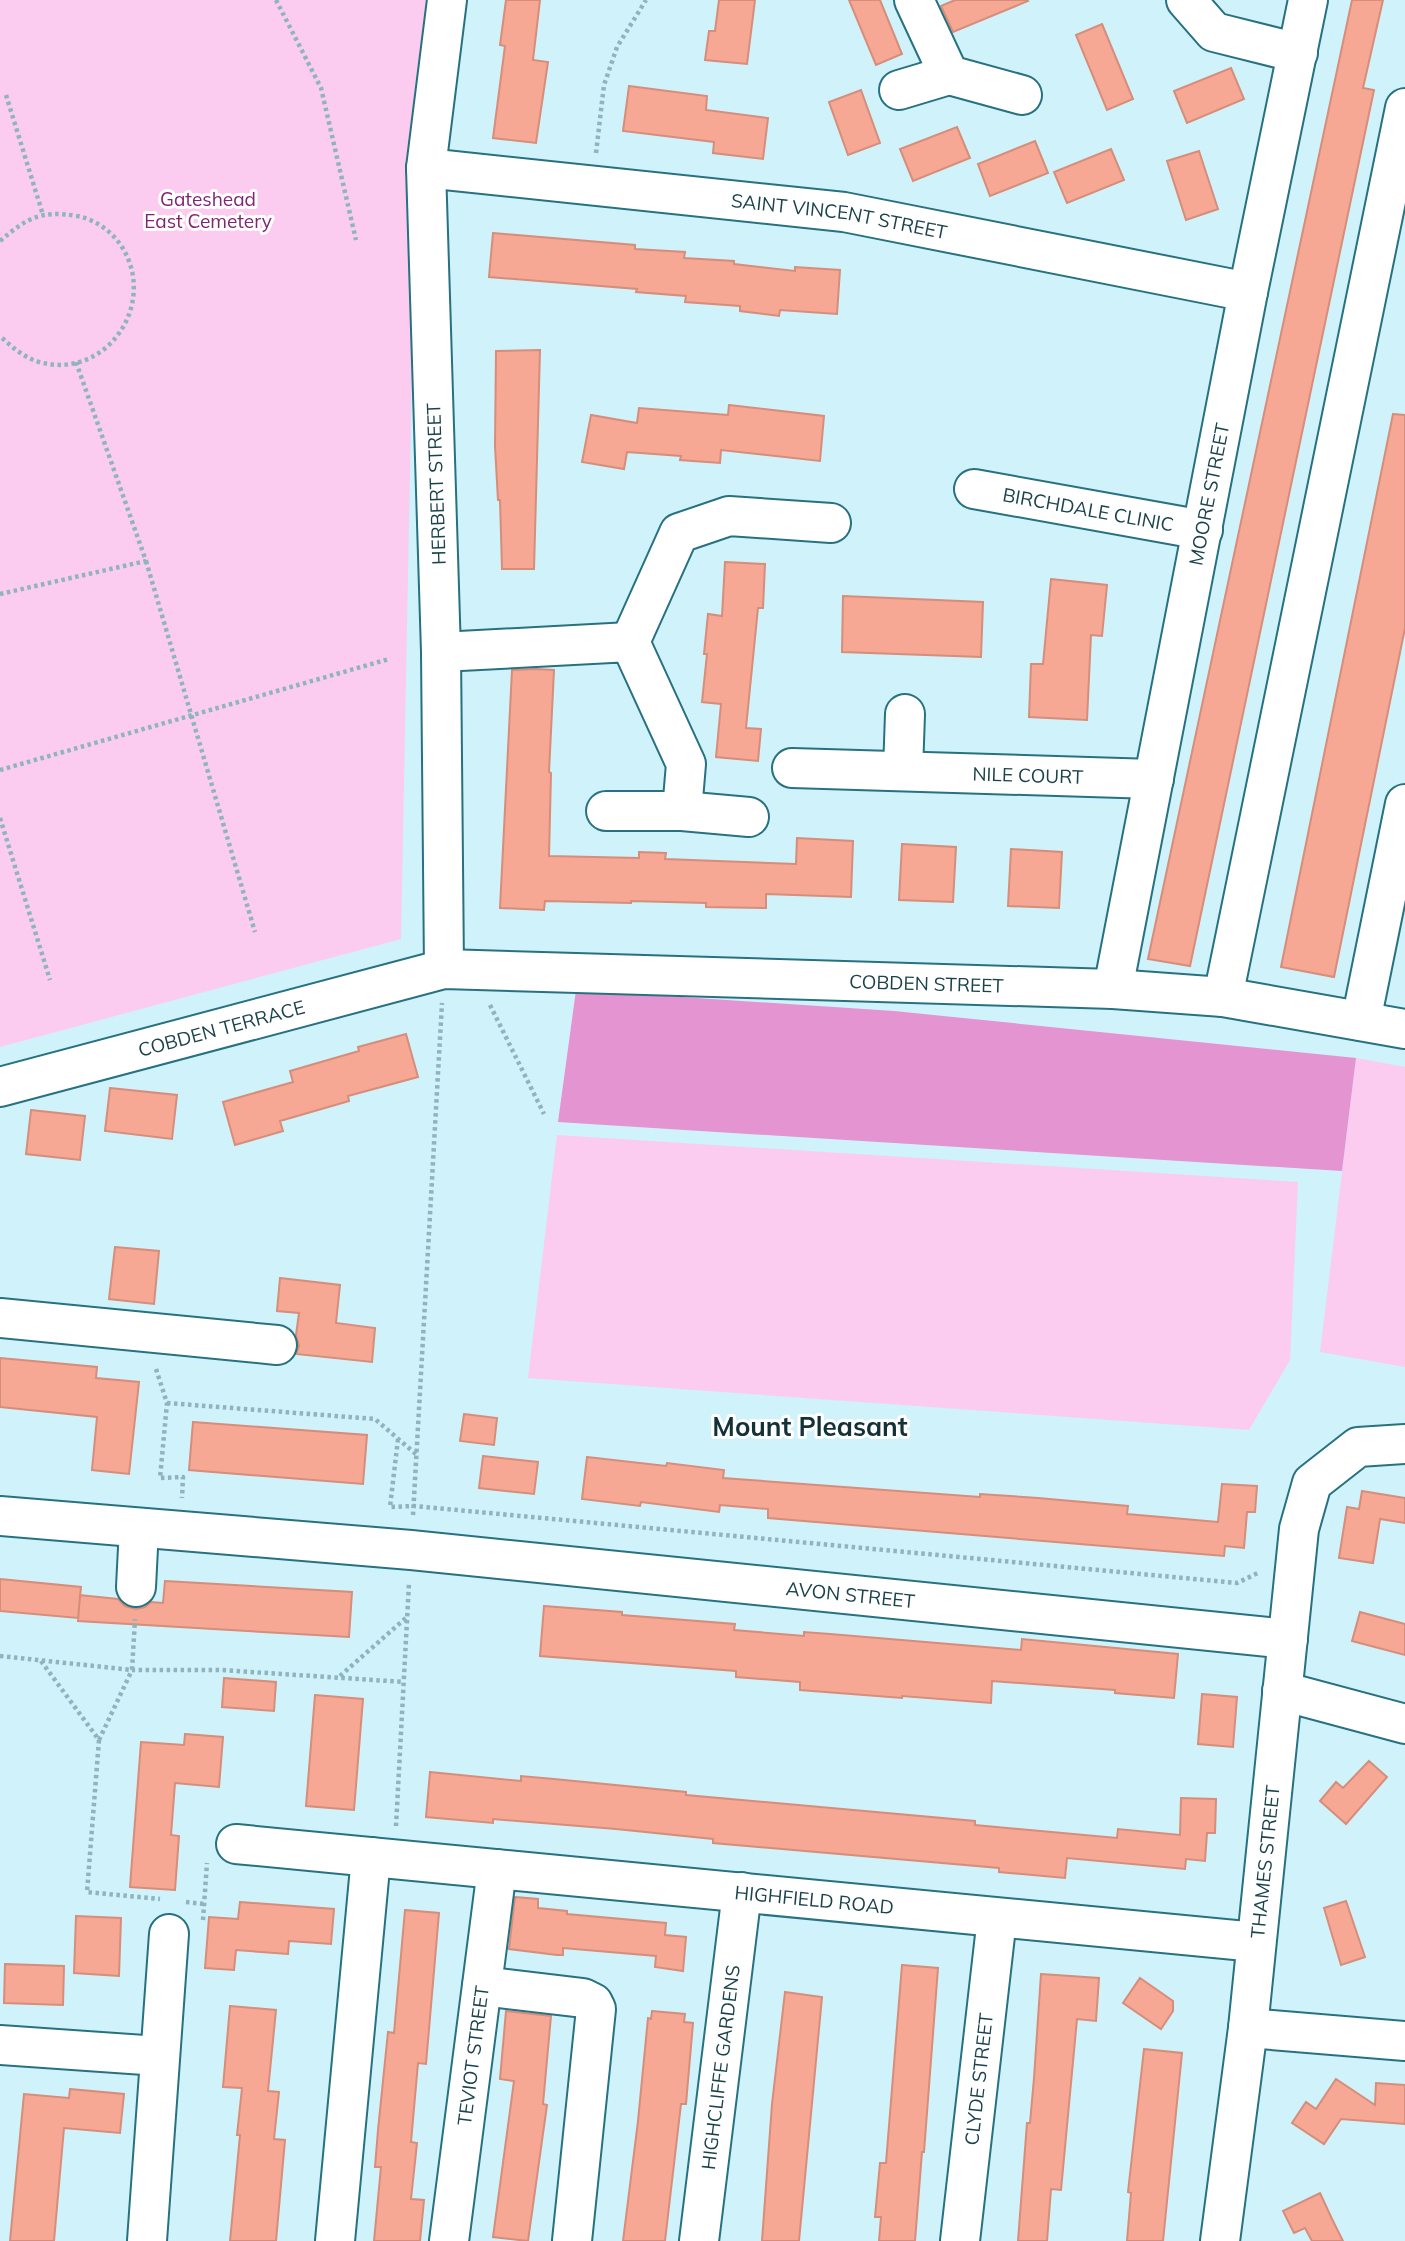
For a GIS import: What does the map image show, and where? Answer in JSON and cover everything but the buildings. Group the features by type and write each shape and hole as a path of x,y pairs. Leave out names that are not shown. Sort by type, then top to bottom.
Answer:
{"street":[{"name":"HERBERT STREET","path":"447,0 426,168 441,652 458,969"},
{"path":"914,0 949,75"},
{"path":"1186,0 1214,32 1298,53"},
{"name":"MOORE STREET","path":"1113,989 1248,292 1308,0"},
{"path":"899,90 949,75 1022,95"},
{"path":"1223,997 1405,108"},
{"name":"SAINT VINCENT STREET","path":"426,168 844,212 1248,292"},
{"name":"BIRCHDALE CLINIC","path":"974,489 1203,530"},
{"path":"682,811 686,764 629,642 679,533 729,516 831,523"},
{"path":"441,652 629,642"},
{"path":"903,771 905,714"},
{"name":"NILE COURT","path":"792,768 1154,779"},
{"path":"1360,1021 1405,804"},
{"path":"606,811 682,811 749,817"},
{"name":"COBDEN STREET","path":"458,969 1113,989 1223,997 1405,1028"},
{"name":"COBDEN TERRACE","path":"0,1087 458,969"},
{"path":"0,1318 277,1345"},
{"name":"THAMES STREET","path":"1220,2241 1248,2028 1299,1529 1312,1483 1358,1447 1405,1444"},
{"name":"AVON STREET","path":"0,1516 411,1550 1288,1639"},
{"path":"136,1587 139,1528"},
{"path":"1282,1691 1405,1724"},
{"name":"HIGHFIELD ROAD","path":"236,1844 1256,1942"},
{"path":"335,2241 383,1858"},
{"name":"TEVIOT STREET","path":"449,2241 497,1869"},
{"name":"HIGHCLIFFE GARDENS","path":"699,2241 742,1892"},
{"path":"146,2241 171,1912"},
{"name":"CLYDE STREET","path":"960,2241 997,1918"},
{"path":"482,1986 583,1998 593,2003 596,2009 572,2241"},
{"path":"1248,2028 1405,2041"},
{"path":"0,2045 159,2056"}],"path":[{"path":"276,0 321,88 356,240"},
{"path":"592,185 604,85 617,47 646,0"},
{"path":"6,94 43,215"},
{"path":"0,241 23,221 43,215 54,212 87,217 112,233 130,258 136,292 129,320 106,348 76,362 40,362 17,352 0,336"},
{"path":"76,362 146,561 255,932"},
{"path":"0,594 146,561"},
{"path":"0,770 389,659"},
{"path":"0,818 50,980"},
{"path":"458,969 544,1114"},
{"path":"383,1858 404,1682 417,1455 458,969"},
{"path":"144,1365 156,1368 167,1403 160,1478 183,1477 181,1531"},
{"path":"167,1403 375,1419 417,1455"},
{"path":"398,1439 390,1507 414,1506 1237,1584 1296,1555"},
{"path":"136,1587 132,1670 99,1740 87,1892 171,1912 202,1928 208,1847 236,1844"},
{"path":"339,1677 408,1616"},
{"path":"0,1656 132,1670 221,1670 404,1682"},
{"path":"41,1661 99,1740"},
{"path":"171,1912 204,1904"}],"green space":[{"name":"Gateshead East Cemetery","path":"0,0 438,0 416,158 401,939 0,1047"},
{"path":"1356,1058 1405,1067 1405,1367 1320,1352"},
{"path":"557,1135 1298,1182 1290,1360 1249,1430 528,1378"}],"shaded area":[{"path":"576,990 894,1011 1356,1058 1342,1171 558,1122"}],"district":[{"name":"Mount Pleasant","path":"810,1427"}]}
